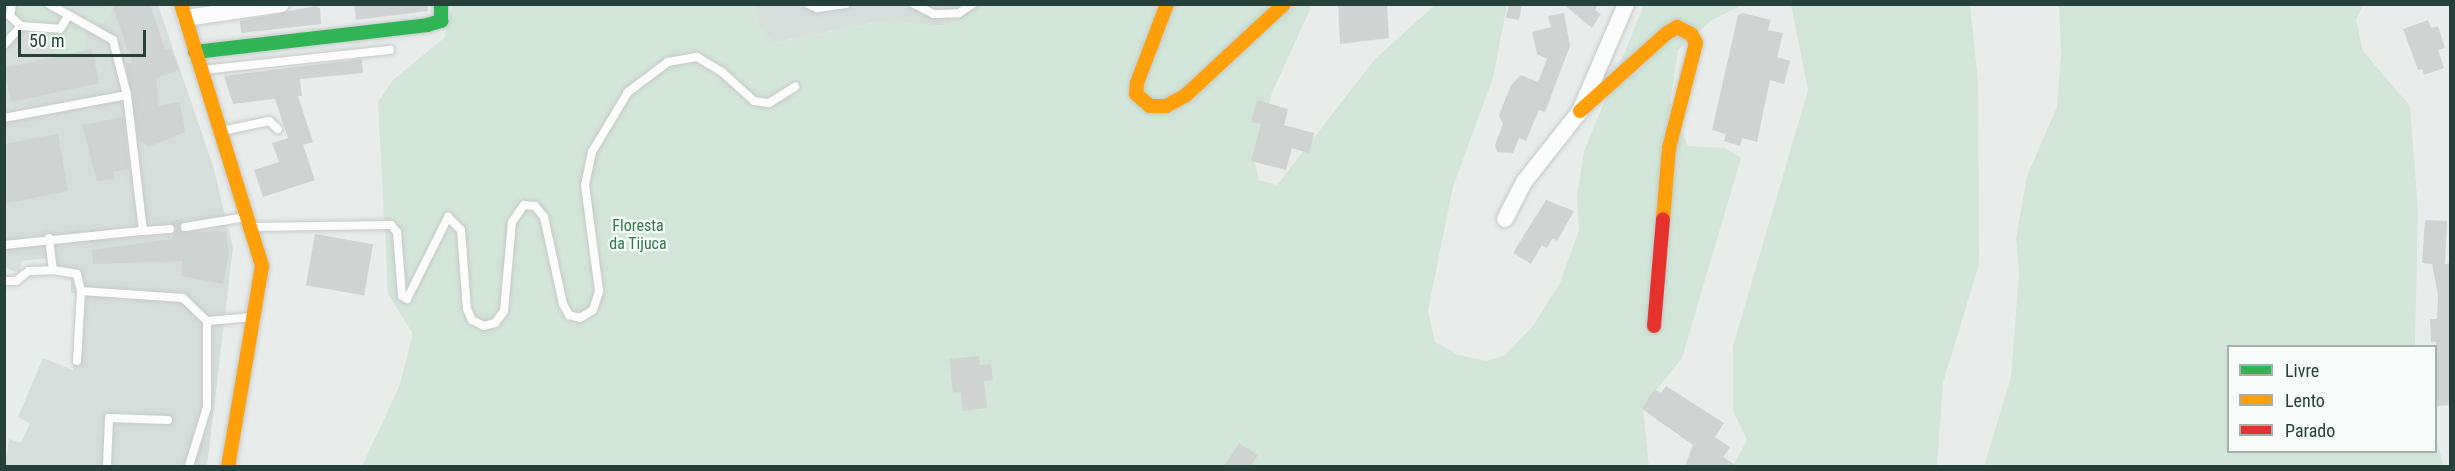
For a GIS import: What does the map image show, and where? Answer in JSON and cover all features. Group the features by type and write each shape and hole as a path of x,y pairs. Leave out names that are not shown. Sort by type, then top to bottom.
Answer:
{"street":[{"path":"228,466 256,316 262,266 195,52 185,8 281,4"},
{"path":"195,52 427,25 441,21 441,4"},
{"path":"1167,4 1137,82 1136,94 1150,106 1166,106 1185,96 1284,4"},
{"path":"1580,111 1626,4"},
{"path":"1505,219 1524,182 1580,111 1667,33 1677,27 1691,33 1696,43 1669,148 1654,326"}],"lane":[{"path":"4,45 13,23 8,12 12,4"},
{"path":"49,4 67,18 94,26 113,40 127,95 143,231"},
{"path":"808,4 817,8 846,4"},
{"path":"914,4 934,14 959,13 973,4"},
{"path":"13,23 60,29 67,18"},
{"path":"201,70 390,50"},
{"path":"185,227 250,222 391,225 397,232 402,296 407,299 448,217 461,230 466,309 471,320 484,326 495,323 504,311 512,222 524,205 535,206 544,217 563,304 569,315 580,318 593,310 599,291 585,185 592,152 628,92 668,62 697,57 722,72 754,101 769,103 795,87"},
{"path":"4,118 127,95"},
{"path":"221,131 269,121 278,129"},
{"path":"4,245 50,238 170,229"},
{"path":"50,238 53,270"},
{"path":"4,281 16,281 29,271 53,270 77,274 81,291 77,361"},
{"path":"81,291 183,298 207,321 207,407 189,466"},
{"path":"207,321 256,316"},
{"path":"107,466 109,418 168,420"}],"shaded area":[{"path":"5,5 158,5 213,166 233,248 207,466 5,466 9,439 21,443 30,423 18,417 43,358 73,370 77,293 71,293 71,275 52,275 48,258 22,261 19,273 5,268"},
{"path":"753,5 960,5 949,26 877,22 773,43 759,26"}],"green space":[{"path":"7,4 71,5 73,13 115,5 107,20 85,32 86,50 59,56 30,29 5,36"},
{"name":"Floresta da Tijuca","path":"453,5 753,5 759,26 774,43 877,22 949,26 960,5 1312,5 1272,93 1254,159 1259,180 1277,185 1375,59 1435,5 1507,5 1493,78 1453,187 1428,311 1435,342 1459,355 1486,361 1505,355 1533,326 1560,283 1579,230 1577,197 1584,151 1644,5 1743,5 1712,20 1678,50 1670,103 1688,146 1725,148 1741,158 1682,358 1643,407 1649,466 362,466 399,387 413,334 388,294 378,102 393,80 444,38"},
{"path":"1791,5 1970,5 1978,80 1979,264 1943,383 1937,466 1733,466 1747,440 1733,411 1733,346 1808,90"},
{"path":"2059,5 2363,5 2356,20 2363,51 2410,106 2418,210 2415,345 2227,345 2227,453 2437,453 2437,442 2444,466 1984,466 2011,377 2019,273 2016,238 2027,176 2057,107 2061,53"}],"building":[{"path":"112,4 150,4 165,50 171,49 179,70 156,78 159,106 180,102 185,132 148,147 139,140 126,64 132,62"},
{"path":"354,4 428,4 428,11 356,20"},
{"path":"1338,4 1387,4 1389,38 1340,44"},
{"path":"1509,4 1522,4 1519,20 1506,18"},
{"path":"1563,4 1598,4 1595,10 1601,14 1592,28"},
{"path":"315,6 320,8 321,24 241,33 240,21"},
{"path":"1564,13 1570,46 1545,112 1539,110 1526,141 1519,138 1513,153 1497,152 1495,145 1503,124 1499,115 1511,85 1521,75 1538,82 1547,59 1537,54 1532,32 1551,27 1548,16"},
{"path":"1743,13 1771,20 1768,30 1783,33 1777,57 1790,61 1784,84 1770,80 1757,142 1742,138 1740,146 1724,141 1726,134 1712,130 1738,15"},
{"path":"2428,20 2431,28 2438,26 2445,48 2438,50 2444,68 2424,75 2422,69 2418,70 2403,29"},
{"path":"92,49 99,83 11,102 4,68"},
{"path":"362,59 363,73 300,79 302,96 298,96 313,142 303,145 315,180 263,197 254,170 279,162 272,143 288,138 275,99 233,104 224,76"},
{"path":"1257,100 1288,109 1284,125 1314,133 1309,153 1292,148 1286,170 1251,161 1261,124 1251,122"},
{"path":"123,117 129,169 113,172 114,179 97,181 82,125"},
{"path":"58,134 68,191 4,204 4,144"},
{"path":"1546,200 1574,211 1557,241 1553,238 1547,248 1542,245 1531,264 1513,253"},
{"path":"183,219 179,227 183,233 226,231 229,254 223,284 181,276 183,261 93,264 92,250 172,239 176,228 169,222"},
{"path":"2425,220 2447,221 2445,264 2451,263 2451,405 2437,406 2437,345 2436,342 2431,342 2430,319 2437,319 2438,295 2432,264 2422,263"},
{"path":"315,234 373,244 364,295 306,285"},
{"path":"979,356 980,365 991,364 993,380 984,381 987,408 963,411 961,392 953,393 949,359"},
{"path":"1666,386 1724,423 1715,437 1730,447 1723,457 1737,466 1685,466 1693,445 1642,409 1654,389 1661,393"},
{"path":"1239,443 1258,455 1251,466 1224,466"}],"traffic: fast":[{"path":"195,52 427,25 441,21 441,4"}],"traffic: slow":[{"path":"181,4 262,266 228,466"},
{"path":"1167,4 1137,83 1136,94 1150,106 1166,106 1185,96 1284,4"},
{"path":"1580,111 1667,33 1677,27 1691,34 1696,43 1669,148 1663,219"}],"traffic: jam":[{"path":"1654,326 1663,219"}]}
